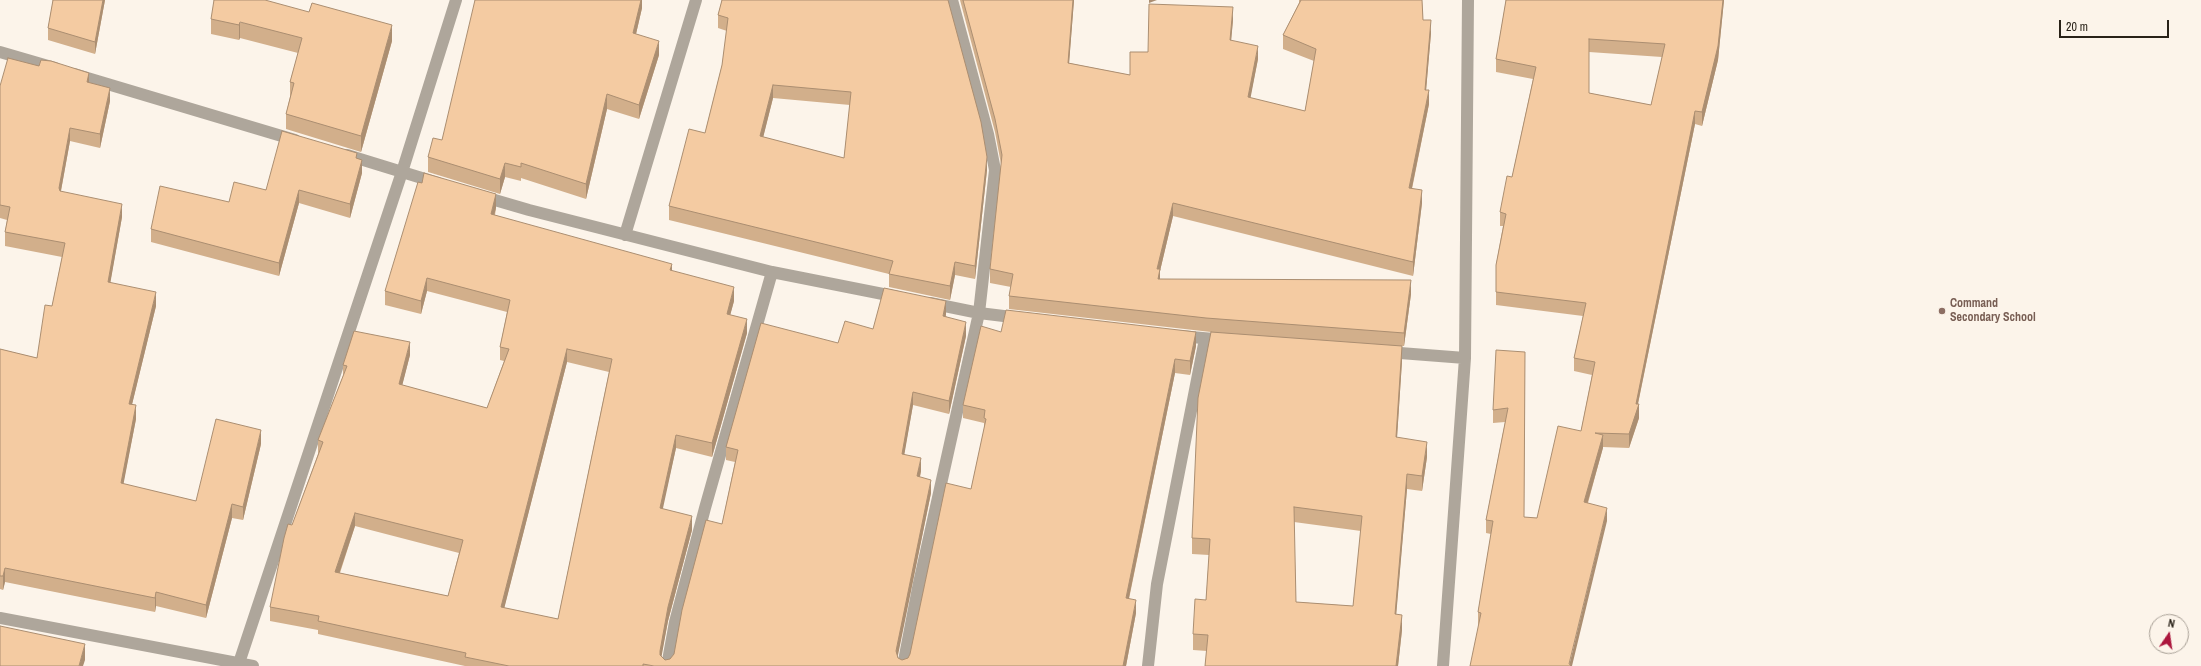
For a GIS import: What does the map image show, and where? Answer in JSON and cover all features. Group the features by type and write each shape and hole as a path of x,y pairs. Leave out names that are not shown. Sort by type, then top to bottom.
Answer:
{"street":[{"path":"238,665 402,172 456,0"},
{"path":"625,235 696,0"},
{"path":"903,666 919,583 979,313 995,170 988,134 952,0"},
{"path":"1443,666 1466,358 1468,0"},
{"path":"0,52 303,142"},
{"path":"334,151 447,185"},
{"path":"469,192 529,210 772,272 979,313 1034,319"},
{"path":"667,666 675,622 705,508 772,272"},
{"path":"1166,334 1237,341"},
{"path":"1148,666 1157,584 1205,339"},
{"path":"1379,351 1466,358"},
{"path":"0,618 238,665 253,666"}],"building":[{"path":"53,0 103,0 95,42 48,28"},
{"path":"214,0 265,0 309,12 312,3 392,25 361,136 286,114 294,83 290,82 302,38 240,22 239,25 211,19"},
{"path":"475,0 641,0 633,33 659,41 639,105 607,94 586,184 521,163 521,167 505,163 500,179 428,157 433,138 442,140"},
{"path":"722,0 948,0 981,122 987,157 975,266 955,262 950,286 889,274 893,261 669,206 689,129 705,133 722,65 728,18 718,15","holes":["773,85 851,92 844,158 760,136"]},
{"path":"963,0 1073,0 1068,63 1130,75 1130,52 1148,52 1149,4 1233,7 1230,40 1258,46 1248,97 1305,111 1316,49 1283,35 1301,0 1422,0 1423,20 1431,20 1425,90 1429,90 1409,188 1422,190 1413,262 1173,203 1157,269 1160,269 1158,279 1411,280 1404,333 1206,318 1009,296 1013,274 990,269 1002,155 995,119"},
{"path":"1506,0 1723,0 1718,46 1702,112 1695,111 1636,404 1639,404 1629,434 1595,433 1603,435 1584,502 1607,508 1569,664 1571,665 1570,666 1470,666 1481,613 1478,612 1493,521 1486,520 1508,408 1493,410 1496,350 1525,352 1524,517 1537,518 1558,426 1581,431 1595,362 1574,358 1586,303 1496,292 1496,265 1506,214 1500,212 1507,176 1512,177 1536,67 1496,59","holes":["1589,39 1665,44 1651,105 1589,93"]},
{"path":"8,58 39,66 41,60 51,61 89,73 87,82 110,88 100,134 70,128 59,188 60,191 122,204 108,282 156,292 129,404 136,405 121,483 196,501 216,419 261,430 243,507 232,504 206,605 156,592 155,598 5,568 3,576 0,576 0,349 37,358 45,305 52,306 65,243 5,232 10,207 0,205 0,86"},
{"path":"282,131 357,153 356,158 362,160 350,204 299,190 279,263 151,229 160,186 229,202 234,182 266,190"},
{"path":"424,173 496,194 491,214 672,264 670,270 734,287 727,314 747,319 712,443 676,435 660,508 692,516 668,607 660,651 660,655 665,660 670,659 674,654 682,610 706,520 722,524 738,450 726,447 761,323 838,343 845,321 873,329 884,288 946,301 943,316 966,322 949,401 913,392 902,454 921,458 917,476 931,480 896,651 898,658 902,660 908,658 910,654 946,483 971,489 986,419 984,418 985,410 963,405 981,326 1001,332 1006,310 1196,332 1190,361 1175,359 1126,598 1136,600 1123,666 654,666 643,664 643,666 509,666 465,657 466,653 318,621 319,616 270,607 288,524 292,525 323,442 318,440 347,366 343,365 354,331 410,342 399,384 487,408 509,349 500,347 510,300 427,278 421,301 385,291 418,182 422,183","holes":["567,349 612,359 558,619 501,607","355,513 463,540 448,596 335,572"]},
{"path":"1211,332 1402,346 1396,437 1427,442 1422,476 1407,474 1395,614 1402,615 1396,666 1205,666 1208,635 1193,634 1195,599 1206,600 1210,539 1192,538 1198,398","holes":["1294,507 1362,516 1353,606 1296,602"]},
{"path":"0,626 85,644 79,666 0,666"}],"place":[{"name":"Command Secondary School","path":"1942,311"}]}
